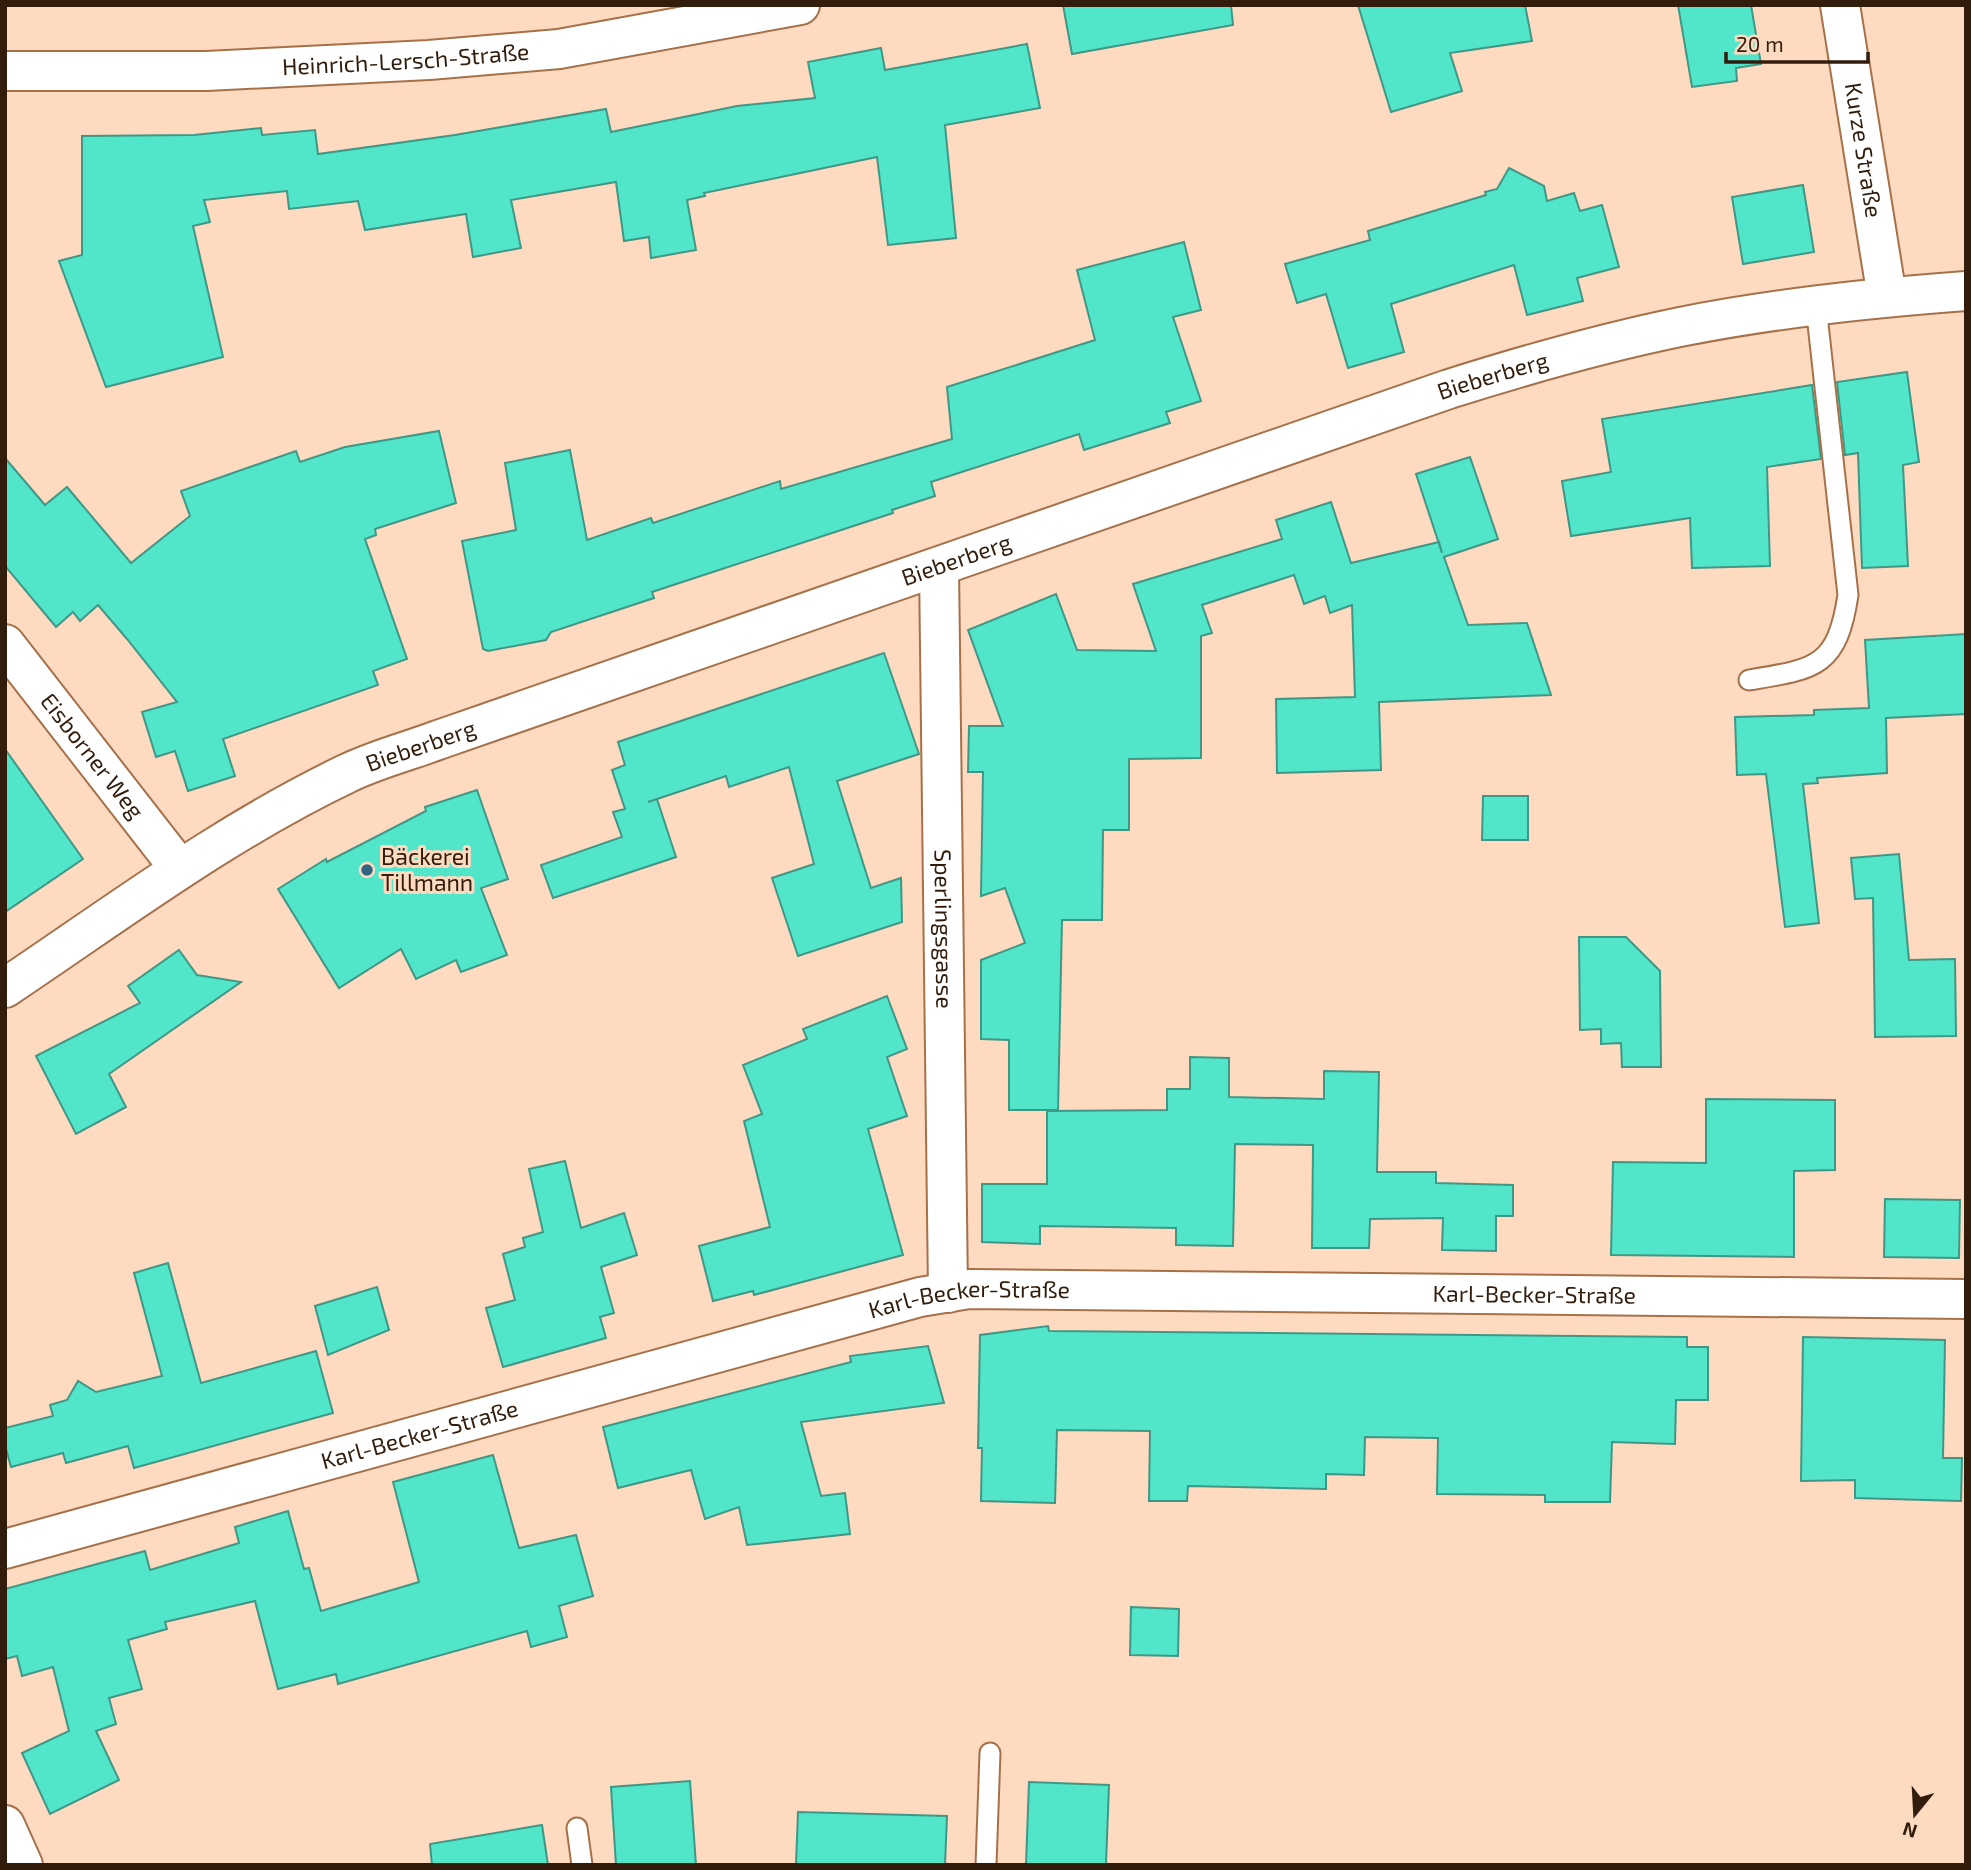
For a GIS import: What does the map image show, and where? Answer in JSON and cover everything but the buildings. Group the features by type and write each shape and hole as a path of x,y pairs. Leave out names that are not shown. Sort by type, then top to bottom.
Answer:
{"street":[{"name":"Heinrich-Lersch-Straße","path":"5,71 206,71 429,60 559,49 800,5"},
{"name":"Kurze Straße","path":"1840,5 1887,296"},
{"name":"Bieberberg","path":"5,988 180,869 292,802 351,772 1449,389 1527,365 1683,326 1887,296 1966,291"},
{"name":"Sperlingsgasse","path":"939,567 948,1293"},
{"name":"Eisborner Weg","path":"5,643 180,869"},
{"name":"Karl-Becker-Straße","path":"5,1549 920,1297 969,1289 1966,1299"},
{"path":"5,1825 23,1865"}],"lane":[{"path":"1749,680 1807,670 1821,660 1842,631 1848,595 1816,306"},
{"path":"986,1865 990,1753"},
{"path":"576,1828 582,1865"}],"place":[{"name":"Bäckerei Tillmann","path":"367,870"}]}
